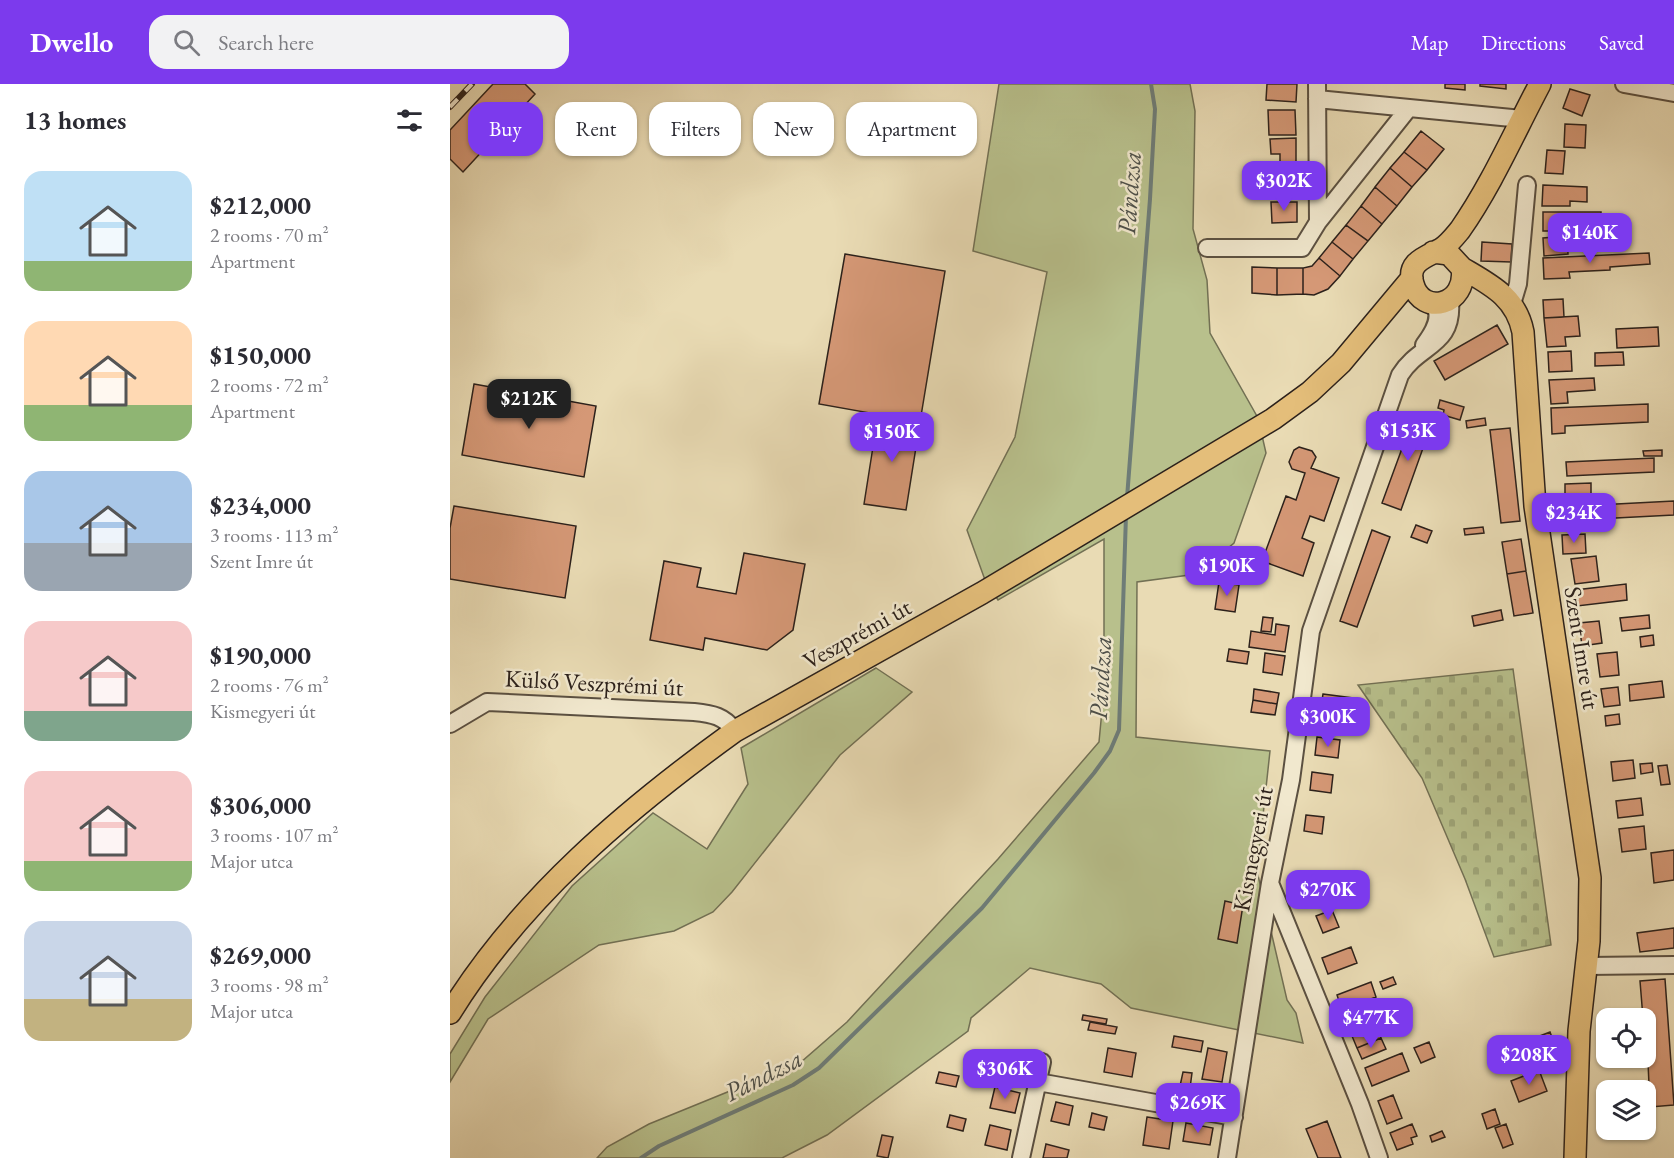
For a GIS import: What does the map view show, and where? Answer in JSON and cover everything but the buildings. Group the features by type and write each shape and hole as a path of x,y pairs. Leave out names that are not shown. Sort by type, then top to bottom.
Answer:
{"main road":[{"path":"1512,304 1498,296 1479,291 1442,299 1416,291 1412,278 1418,260 1442,249 1458,233 1487,188 1540,84"},
{"path":"1442,299 1463,285 1460,265 1487,188"},
{"path":"1433,252 1449,254 1460,265"},
{"name":"Szent Imre út","path":"1460,265 1494,286 1512,304 1517,311 1523,333 1535,506 1590,878 1587,966 1580,1031 1575,1158"},
{"name":"Veszprémi út","path":"450,1012 519,922 579,858 665,784 735,731 982,594 1273,419 1310,392 1341,363 1412,278"},
{"name":"Veszprémi út","path":"1341,363 1366,345 1400,308 1418,301 1442,299"}],"street":[{"path":"1624,84 1674,93"},
{"path":"1318,222 1317,92 1408,109 1522,118"},
{"path":"1207,248 1302,248 1318,222 1408,109"},
{"path":"1512,304 1518,284 1527,185"},
{"name":"Kismegyeri út","path":"1227,1158 1270,883 1291,780 1311,631 1400,375 1435,329 1437,308 1442,299"},
{"name":"Külső Veszprémi út","path":"450,724 487,702 714,714 727,720 735,731"},
{"path":"1270,883 1360,1104 1379,1158"},
{"path":"1587,966 1674,965"},
{"path":"1021,1158 1042,1062"},
{"path":"1038,1082 1234,1117"}],"green space":[{"path":"999,84 1190,84 1195,111 1193,229 1207,280 1210,333 1258,418 1266,453 1234,543 1197,574 1137,582 1136,737 1270,751 1257,871 1287,1000 1296,1013 1303,1043 1131,1008 1101,984 1030,968 971,1018 968,1031 827,1135 782,1158 597,1158 607,1147 649,1124 801,1062 847,1022 998,859 1099,742 1104,689 1104,539 998,600 985,580 967,530 1015,437 1047,272 973,251"},
{"path":"876,668 912,692 840,755 732,892 713,912 674,931 599,945 488,1019 450,1082 450,1054 485,997 572,886 653,813 707,849 748,784 741,748"},
{"path":"1513,669 1551,945 1494,957 1465,879 1422,778 1358,685"}],"waterway":[{"name":"Pándzsa","path":"1127,498 1150,199 1155,109 1151,84"},
{"name":"Pándzsa","path":"641,1158 659,1146 793,1085 819,1068 982,908 1094,773 1110,751 1119,730 1126,515"}],"railway":[{"path":"450,107 472,84"}]}
